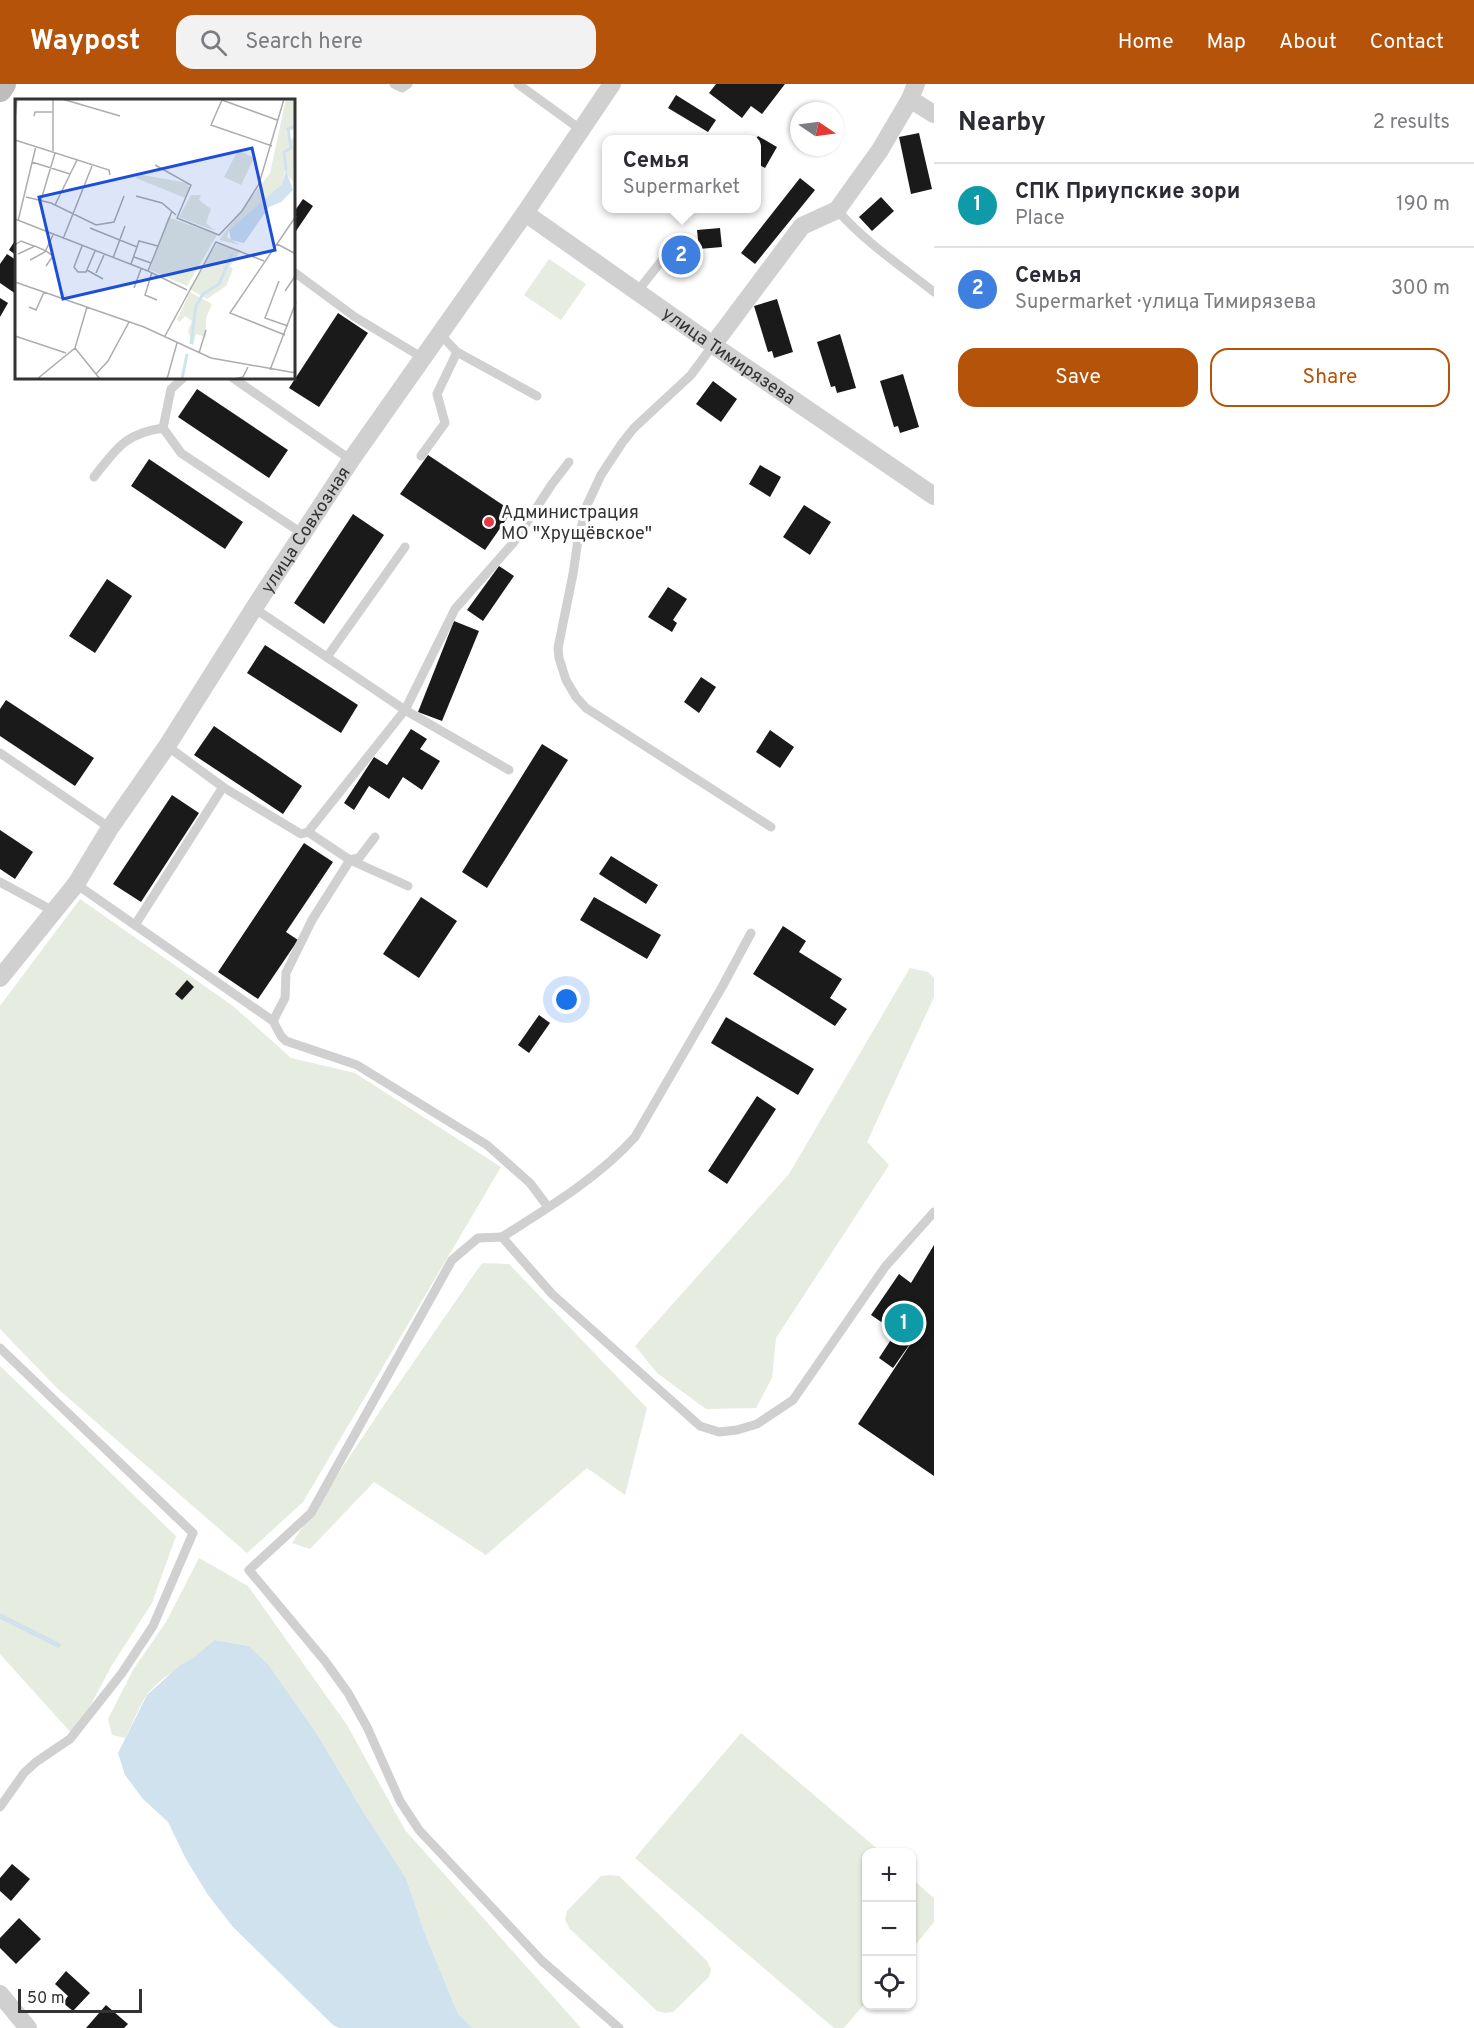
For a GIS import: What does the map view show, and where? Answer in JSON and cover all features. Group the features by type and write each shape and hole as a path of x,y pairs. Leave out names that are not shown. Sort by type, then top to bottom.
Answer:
{"main road":[{"path":"0,90 4,84"}],"street":[{"name":"улица Совхозная","path":"0,978 76,884 110,828 167,746 351,460 525,213 612,84"},
{"path":"713,345 802,226 837,210 879,150 913,92 934,114"},
{"name":"улица Тимирязева","path":"525,213 934,496"},
{"path":"0,1994 28,2028"}],"lane":[{"path":"394,84 402,88 408,84"},
{"path":"518,84 580,129"},
{"path":"837,210 871,243 934,292"},
{"path":"637,292 663,259"},
{"path":"296,273 355,317 423,358"},
{"path":"440,334 457,352 537,396"},
{"path":"713,345 691,375 634,428 596,485 587,504 580,528 559,639 559,658 571,691 586,708 771,827"},
{"path":"421,456 445,423 437,394 457,352"},
{"path":"181,380 171,389 163,428 181,453 303,534"},
{"path":"236,380 351,460"},
{"path":"94,477 117,447 141,431 163,428"},
{"path":"167,746 223,787 300,834 308,832 405,710 455,609 514,542 569,462"},
{"path":"327,657 405,547"},
{"path":"254,608 405,710 508,770"},
{"path":"0,753 110,828"},
{"path":"135,925 223,787"},
{"path":"308,832 350,860 408,886"},
{"path":"273,1021 285,998 286,973 312,920 350,860 359,858 375,837"},
{"path":"0,882 55,912"},
{"path":"76,884 273,1021 286,1041 357,1065 487,1145 530,1183 548,1208"},
{"path":"619,2028 542,1961 419,1830 400,1801 367,1727 348,1693 325,1660 249,1570 311,1513 452,1260 478,1238 502,1237 548,1208 615,1159 634,1137 751,933"},
{"path":"502,1237 552,1294 700,1426 719,1432 757,1424 793,1400 885,1267 934,1212"},
{"path":"0,1348 193,1533 153,1626 122,1673 70,1739 30,1767 0,1807"}],"shaded area":[{"path":"549,259 586,284 561,320 524,295"},
{"path":"80,899 233,1006 291,1058 355,1073 501,1167 303,1502 247,1553 58,1389 0,1329 0,1006"},
{"path":"910,968 928,972 934,978 934,997 867,1142 889,1165 776,1338 772,1378 756,1408 706,1409 657,1373 635,1346 789,1174"},
{"path":"482,1263 509,1264 647,1408 625,1495 587,1468 486,1555 374,1482 310,1549 292,1543 384,1405"},
{"path":"0,1366 176,1536 152,1603 112,1665 74,1736 0,1654"},
{"path":"199,1558 248,1586 347,1725 405,1830 581,2028 473,2028 458,2014 424,1931 406,1878 317,1734 268,1664 249,1646 216,1640 153,1688 143,1701 125,1738 112,1735 108,1719 133,1670 166,1622"},
{"path":"741,1733 876,1848 862,1848 862,2007 844,2028 834,2028 635,1858"},
{"path":"601,1876 619,1876 707,1961 711,1970 709,1977 673,2012 657,2011 569,1928 565,1919 567,1911"},
{"path":"916,1882 934,1898 934,1922 916,1944"}],"water":[{"path":"215,1640 249,1646 268,1664 317,1734 406,1878 424,1931 458,2014 473,2028 339,2028 333,2025 233,1927 208,1895 186,1859 168,1822 143,1799 125,1775 118,1753 147,1695 179,1666"}],"building":[{"path":"716,84 785,84 762,114 751,106 742,118 709,93"},
{"path":"676,95 716,120 708,132 668,108"},
{"path":"919,133 932,189 911,194 899,137"},
{"path":"761,138 777,147 765,168 761,166"},
{"path":"800,178 815,190 755,264 741,253"},
{"path":"881,197 894,211 872,231 859,217"},
{"path":"303,199 313,206 296,231 296,209"},
{"path":"720,228 722,247 699,249 697,230"},
{"path":"689,239 693,268 673,271 669,241"},
{"path":"15,241 15,254 9,250"},
{"path":"7,254 15,259 15,293 0,283 0,264"},
{"path":"0,298 8,303 0,317"},
{"path":"777,299 793,352 774,358 772,351 768,352 754,306"},
{"path":"338,313 368,333 319,407 289,388"},
{"path":"840,334 856,388 837,393 835,386 831,387 817,342"},
{"path":"903,374 919,427 900,433 898,426 894,427 880,381"},
{"path":"713,381 737,399 721,422 696,404"},
{"path":"197,389 288,450 269,478 178,417"},
{"path":"428,455 512,511 485,550 400,494"},
{"path":"149,459 243,522 225,549 131,486"},
{"path":"760,465 781,477 770,497 749,484"},
{"path":"804,505 831,522 810,555 783,537"},
{"path":"353,514 384,535 324,624 294,603"},
{"path":"499,566 514,576 483,621 467,610"},
{"path":"107,579 132,596 95,653 69,636"},
{"path":"668,587 687,599 673,620 677,623 672,632 648,617"},
{"path":"454,621 479,631 442,721 418,712"},
{"path":"265,645 358,705 341,733 247,673"},
{"path":"701,677 716,687 699,713 684,702"},
{"path":"6,700 94,758 75,786 0,736 0,709"},
{"path":"214,726 302,786 283,814 194,755"},
{"path":"411,729 427,739 420,749 440,761 422,790 403,777 389,799 369,786 354,810 344,803 374,757 387,765"},
{"path":"770,730 794,747 780,768 756,752"},
{"path":"542,744 568,760 487,888 462,872"},
{"path":"172,795 199,813 141,902 113,884"},
{"path":"0,830 33,852 15,879 0,869"},
{"path":"304,843 333,862 286,932 298,940 258,999 218,972"},
{"path":"611,856 658,885 646,904 599,874"},
{"path":"421,897 457,921 419,978 383,954"},
{"path":"594,897 661,935 647,959 580,920"},
{"path":"783,926 806,941 799,952 842,979 830,998 847,1009 835,1026 753,974"},
{"path":"187,980 194,987 182,1000 175,994"},
{"path":"539,1015 550,1023 529,1053 518,1045"},
{"path":"726,1017 814,1069 798,1095 711,1043"},
{"path":"757,1096 776,1109 727,1184 708,1171"},
{"path":"934,1245 934,1476 858,1424 919,1331 893,1368 879,1358 896,1332 871,1315 899,1274 911,1283"},
{"path":"12,1864 30,1879 11,1901 0,1891 0,1878"},
{"path":"19,1918 41,1939 16,1964 0,1948 0,1938"},
{"path":"66,1971 90,1993 73,2011 63,2003 68,1996 55,1984"},
{"path":"106,2005 128,2024 124,2028 86,2028"}],"waterway":[{"path":"0,1616 58,1645"}],"place":[{"name":"Семья","path":"681,255"},
{"name":"Администрация МО \"Хрущёвское\"","path":"489,522"},
{"name":"СПК Приупские зори","path":"904,1323"}]}
